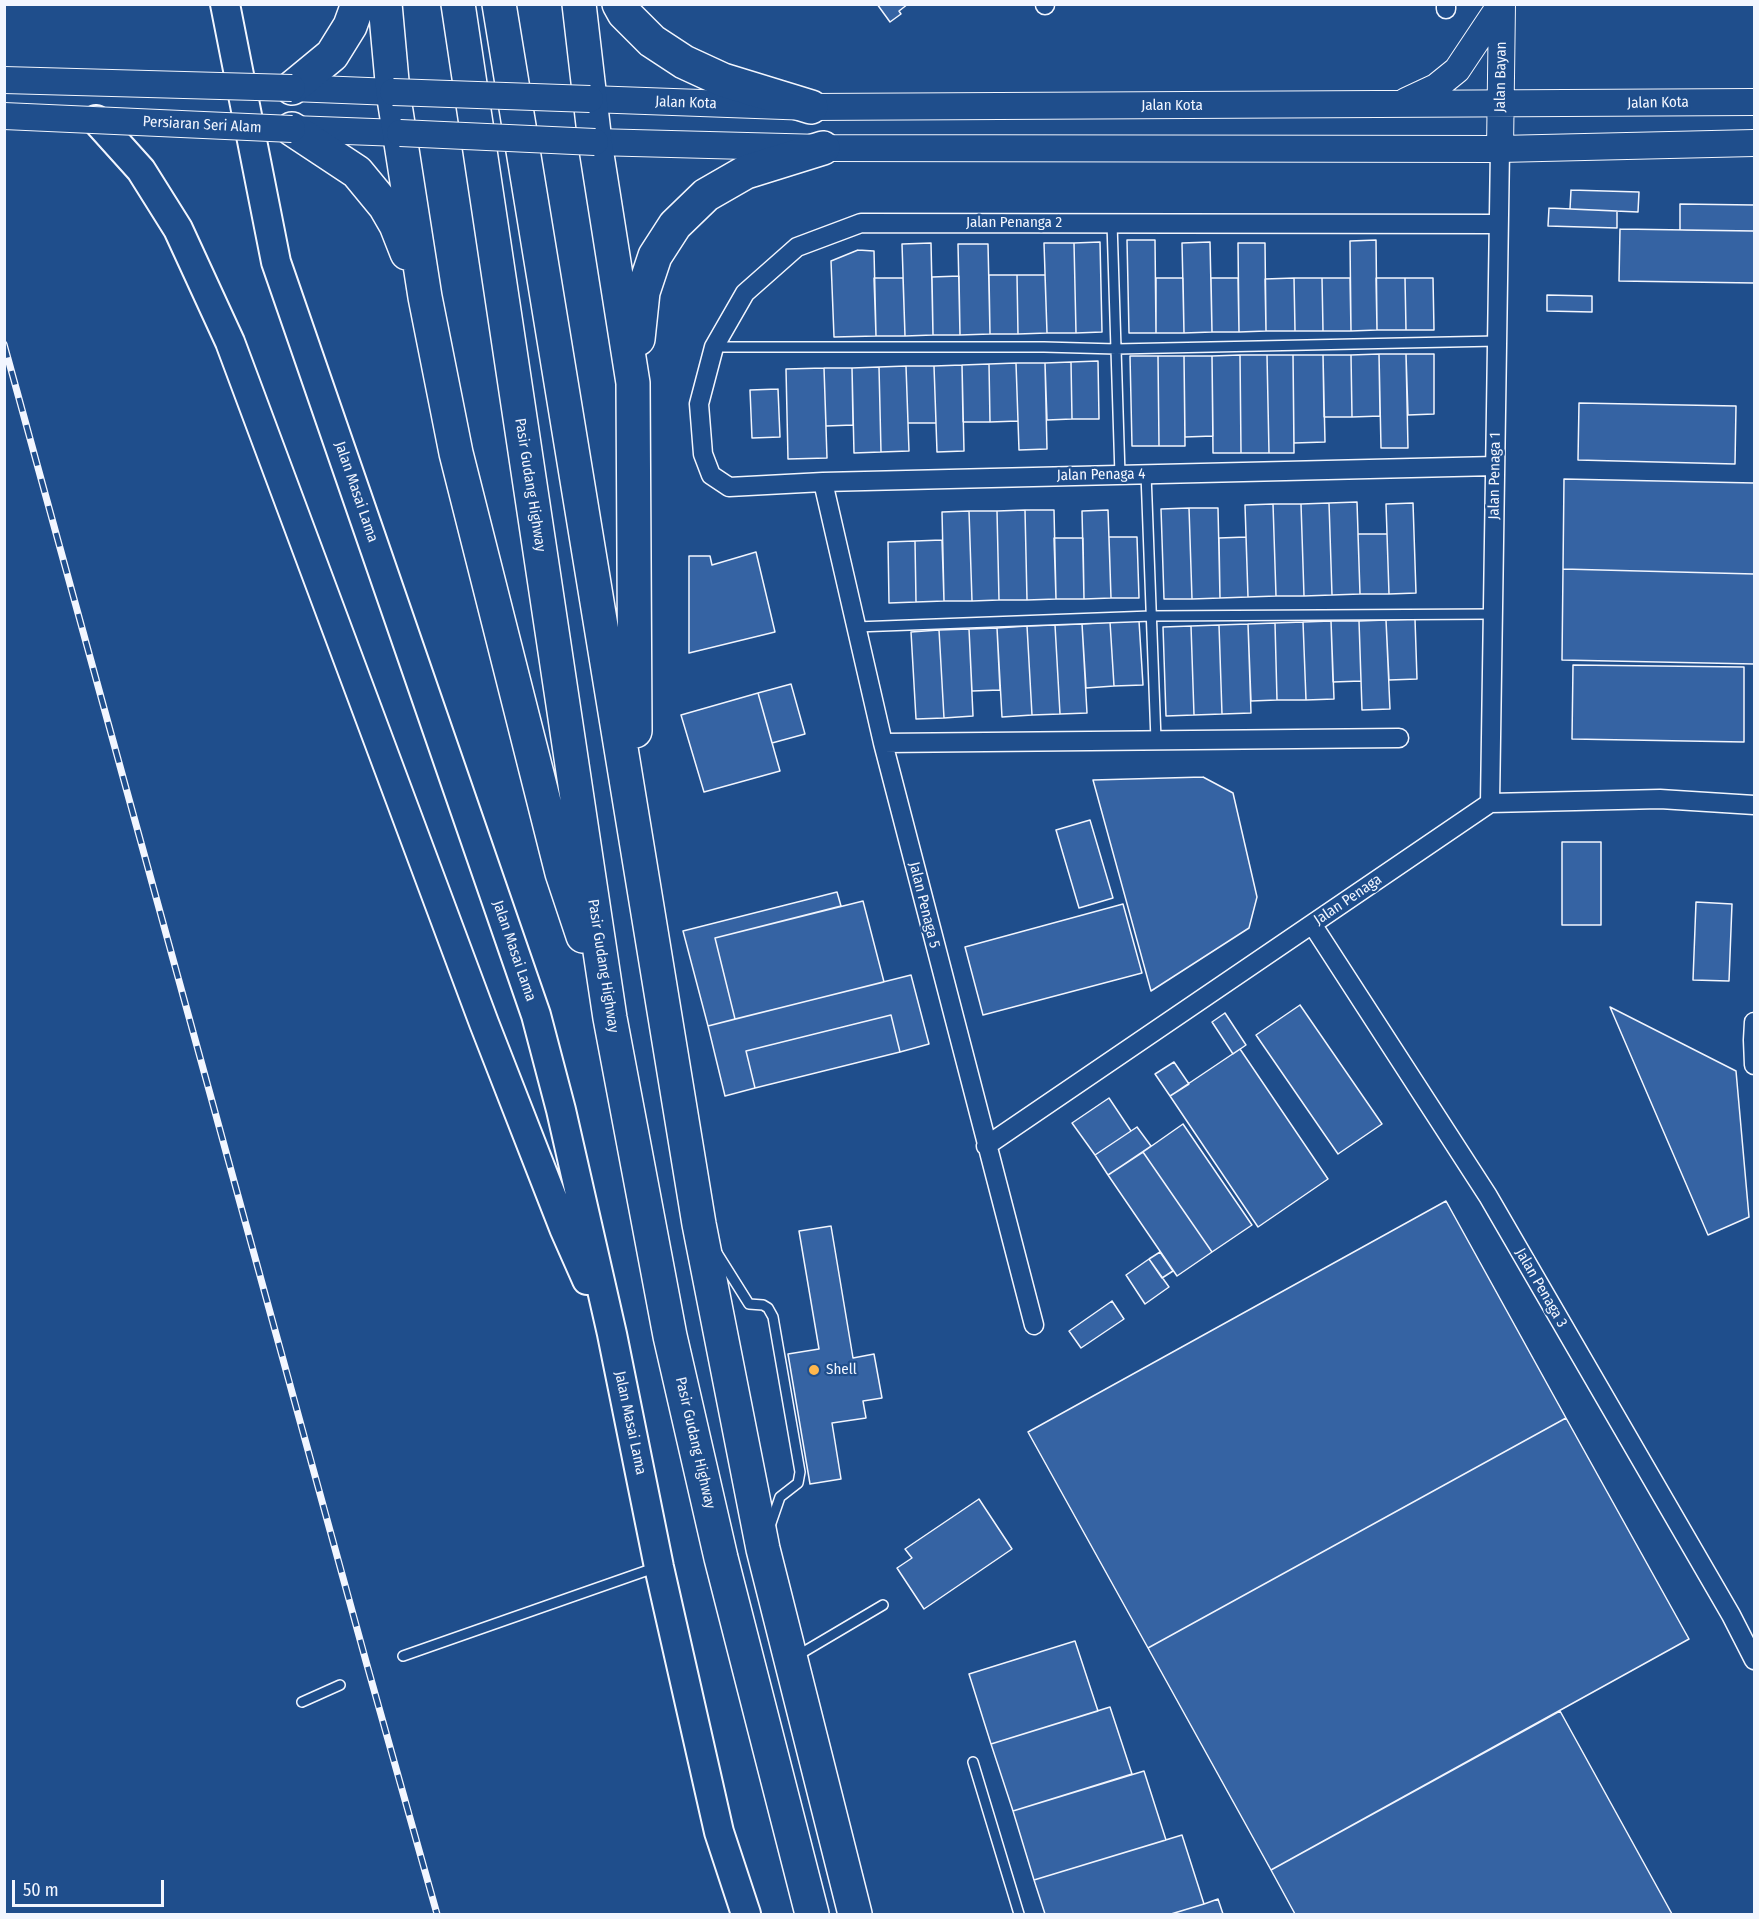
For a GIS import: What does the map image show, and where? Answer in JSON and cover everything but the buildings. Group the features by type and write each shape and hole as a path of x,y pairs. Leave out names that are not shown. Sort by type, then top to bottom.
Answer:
{"highway":[{"path":"292,88 332,55 350,26 358,4"},
{"path":"385,4 393,92 425,297 456,453 559,862 610,1018"},
{"name":"Pasir Gudang Highway","path":"458,4 610,1018 670,1336 721,1558 812,1914"},
{"path":"499,4 699,1224 763,1549 855,1914"},
{"path":"579,4 596,142 633,384"},
{"path":"619,4 624,13 652,41 684,62 723,80 811,107"},
{"path":"292,129 347,164 369,185 396,225 425,297"},
{"path":"642,883 634,703 633,384 643,292 656,256 675,225 706,195 747,171 823,148"}],"main road":[{"name":"Jalan Masai Lama","path":"225,4 276,262 536,1015 561,1110 612,1334 659,1567 719,1832 746,1914"},
{"path":"1397,105 1436,87 1456,70 1502,4"},
{"name":"Jalan Bayan","path":"1500,149 1502,4"},
{"path":"4,80 393,92"},
{"name":"Jalan Kota","path":"393,92 811,107 1755,102"},
{"name":"Persiaran Seri Alam","path":"4,116 596,142"},
{"path":"96,120 141,170 178,229 230,342 520,1117 564,1228 612,1334"},
{"path":"596,142 823,148 1500,149 1755,143"},
{"path":"520,1117 532,1127 542,1129 551,1125 561,1110"}],"street":[{"name":"Jalan Penaga 1","path":"1490,803 1500,149"},
{"name":"Jalan Penanga 2","path":"711,475 703,454 699,404 714,347 745,293 797,247 861,223 1498,224"},
{"name":"Jalan Penaga 4","path":"711,475 729,487 823,482 1495,466"},
{"name":"Jalan Penaga 5","path":"823,482 883,743 1034,1325"},
{"path":"883,743 1400,738"},
{"path":"1490,803 1660,799 1755,806"},
{"name":"Jalan Penaga","path":"986,1146 1490,803"},
{"name":"Jalan Penaga 3","path":"1312,924 1488,1196 1755,1660"},
{"path":"1755,1022 1755,1065"}],"lane":[{"path":"1112,223 1120,475"},
{"path":"714,347 1116,349 1497,341"},
{"path":"1146,474 1156,740"},
{"path":"856,627 1151,616 1493,614"},
{"path":"699,1224 749,1304 763,1305 768,1308 773,1317 800,1478 794,1487 780,1497 763,1549"},
{"path":"403,1656 659,1567"},
{"path":"790,1660 883,1605"},
{"path":"302,1702 340,1685"},
{"path":"973,1762 1019,1914"}],"railway":[{"path":"4,344 437,1914"}],"place":[{"name":"Shell","path":"814,1370"}]}
